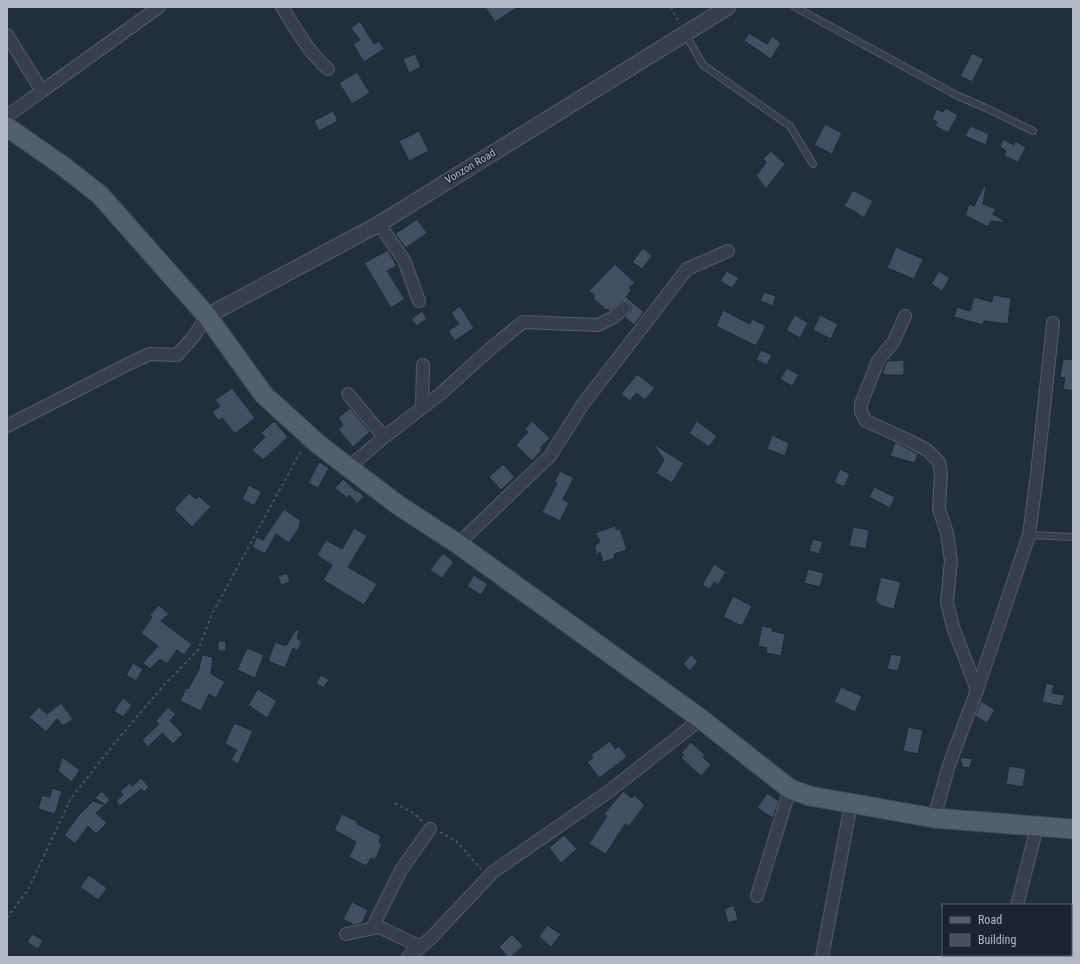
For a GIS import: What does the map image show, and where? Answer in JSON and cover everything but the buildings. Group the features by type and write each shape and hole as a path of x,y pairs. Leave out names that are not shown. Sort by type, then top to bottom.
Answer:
{"main road":[{"path":"7,127 63,166 100,195 207,316 264,395 309,436 348,468 398,505 458,544 701,719 790,789 810,796 934,818 1073,829"}],"street":[{"path":"7,116 159,7"},
{"path":"282,7 304,43 317,60 328,69"},
{"name":"Vonzon Road","path":"207,316 379,224 728,7"},
{"path":"7,35 42,92"},
{"path":"379,224 404,260 419,301"},
{"path":"458,544 550,456 583,404 687,269 728,251"},
{"path":"348,468 384,437 439,395 490,349 523,322 598,325 614,317 624,308"},
{"path":"7,426 150,354 177,355 194,336 207,316"},
{"path":"904,316 894,341 878,361 861,404 861,412 866,421 927,450 939,462 941,473 940,509 951,561 947,602 952,623 977,690"},
{"path":"934,818 949,765 977,690 1029,535 1053,323"},
{"path":"422,407 423,365"},
{"path":"348,394 384,437"},
{"path":"346,934 379,927 416,953 432,938 493,872 608,792 701,719"},
{"path":"757,896 767,868 790,789"},
{"path":"822,957 851,804"},
{"path":"1017,904 1037,827"},
{"path":"372,928 401,870 430,829"}],"lane":[{"path":"795,7 958,96 1033,131"},
{"path":"685,33 703,65 790,126 813,164"},
{"path":"1029,535 1073,537"}],"path":[{"path":"671,7 685,33"},
{"path":"7,918 28,890 71,798 149,703 198,650 212,614 309,436"},
{"path":"395,803 415,814 430,829 438,831 456,841 488,877"}]}
